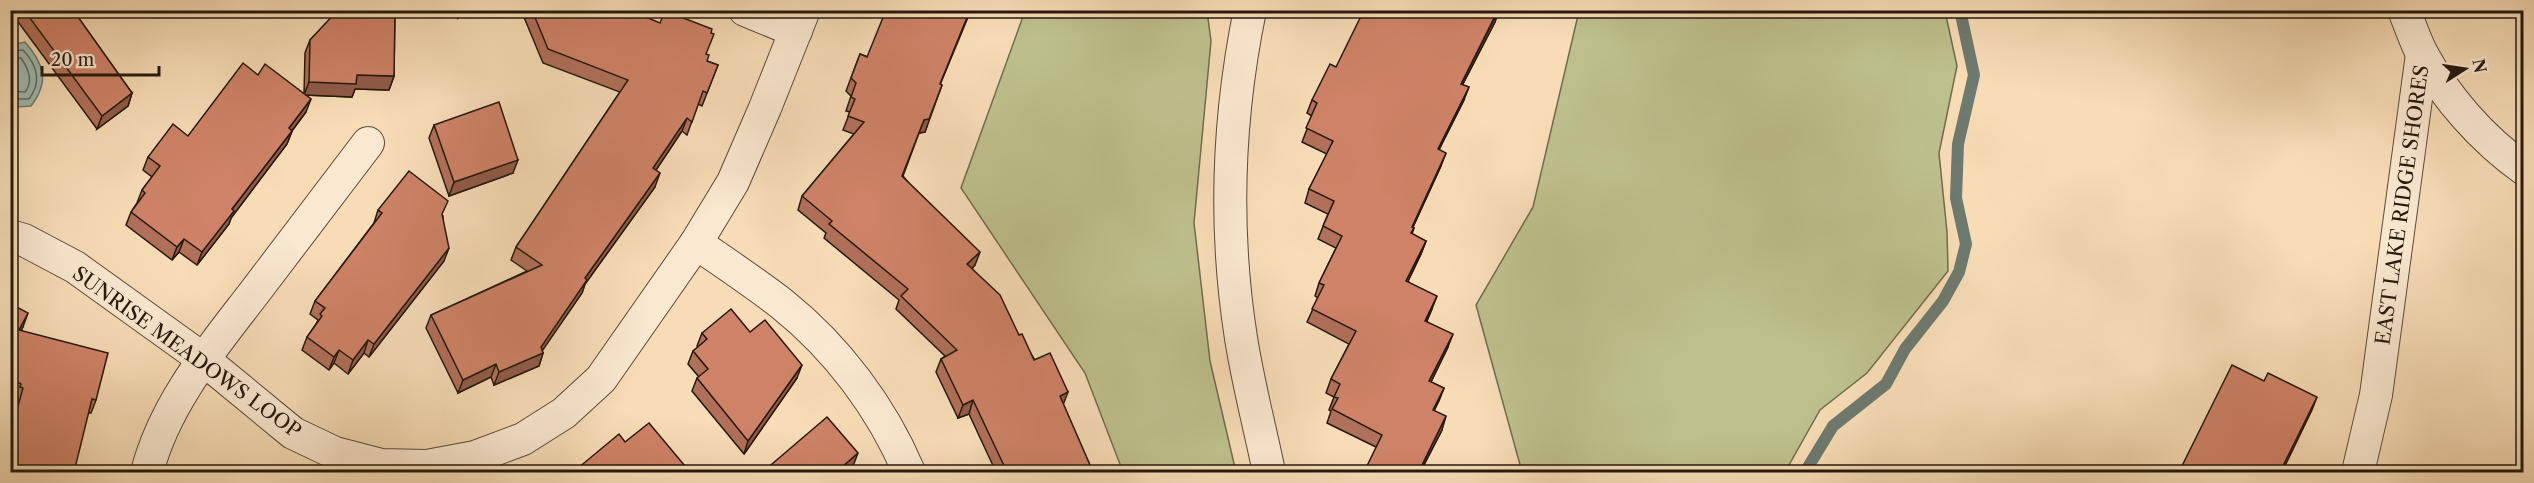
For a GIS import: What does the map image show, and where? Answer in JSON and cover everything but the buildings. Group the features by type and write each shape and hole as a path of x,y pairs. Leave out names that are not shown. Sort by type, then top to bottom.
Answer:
{"street":[{"path":"745,10 800,21"},
{"path":"1250,10 1242,51 1232,138 1231,236 1241,338 1269,472"},
{"path":"2404,10 2422,54"},
{"name":"SUNRISE MEADOWS LOOP","path":"10,236 24,240 75,267 203,359 293,434 335,453 381,465 427,466 475,457 523,439 564,413 601,379 696,243 733,182 800,21"},
{"name":"EAST LAKE RIDGE SHORES","path":"2422,54 2465,117 2505,156 2523,169"},
{"name":"EAST LAKE RIDGE SHORES","path":"2358,472 2376,395 2422,54"},
{"path":"147,472 153,449 176,400 203,359 368,143"},
{"path":"696,243 783,305 831,350 868,398 898,448 909,472"}],"green space":[{"path":"1025,11 1207,11 1211,41 1194,223 1210,361 1236,472 1123,472 1085,373 961,188"},
{"path":"1579,11 1945,11 1957,66 1939,153 1947,232 1948,271 1867,373 1820,410 1785,472 1522,472 1476,305 1533,207"}],"water":[{"path":"25,42 40,65 41,89 31,106 15,107 11,102 11,45"}],"waterway":[{"path":"1805,472 1833,426 1886,384 1905,349 1943,301 1959,272 1966,244 1956,198 1958,144 1974,75 1960,10"}]}
